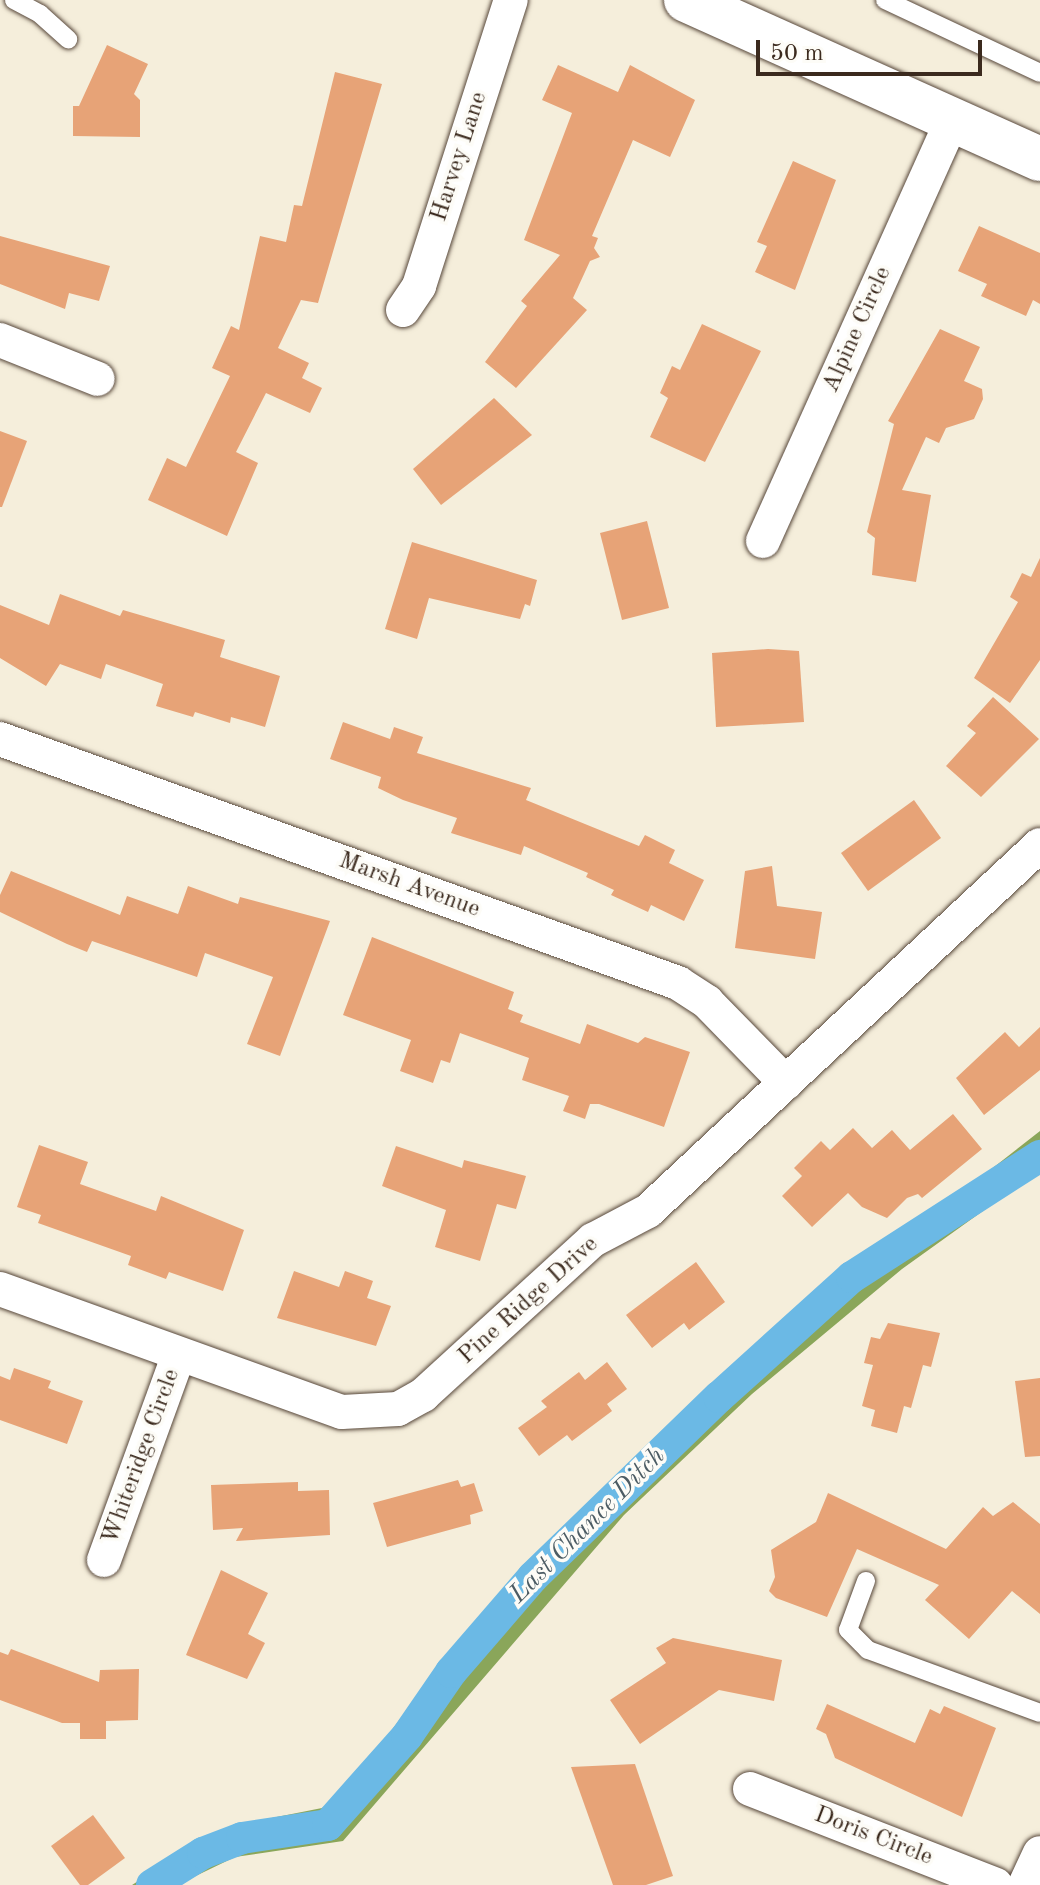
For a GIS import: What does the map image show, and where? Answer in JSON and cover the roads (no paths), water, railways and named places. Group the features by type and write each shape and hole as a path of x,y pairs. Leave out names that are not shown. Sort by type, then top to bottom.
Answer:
{"street":[{"name":"Harvey Lane","path":"403,310 419,286 511,0"},
{"path":"686,0 1040,159"},
{"name":"Alpine Circle","path":"763,541 953,119"},
{"path":"0,340 98,379"},
{"name":"Marsh Avenue","path":"0,739 678,983 707,1002 786,1083"},
{"name":"Pine Ridge Drive","path":"0,1289 342,1412 398,1409 423,1395 593,1240 648,1211 1040,845"},
{"name":"Whiteridge Circle","path":"104,1560 179,1354"},
{"name":"Doris Circle","path":"750,1789 996,1885"},
{"path":"1025,1885 1040,1853"}],"lane":[{"path":"14,0 68,39"},
{"path":"885,0 1040,73"},
{"path":"866,1581 848,1630 868,1650 1040,1713"}],"waterway":[{"name":"Last Chance Ditch","path":"152,1885 203,1853 242,1838 328,1825 407,1736 451,1672 533,1577 719,1397 852,1277 1040,1156"}]}
